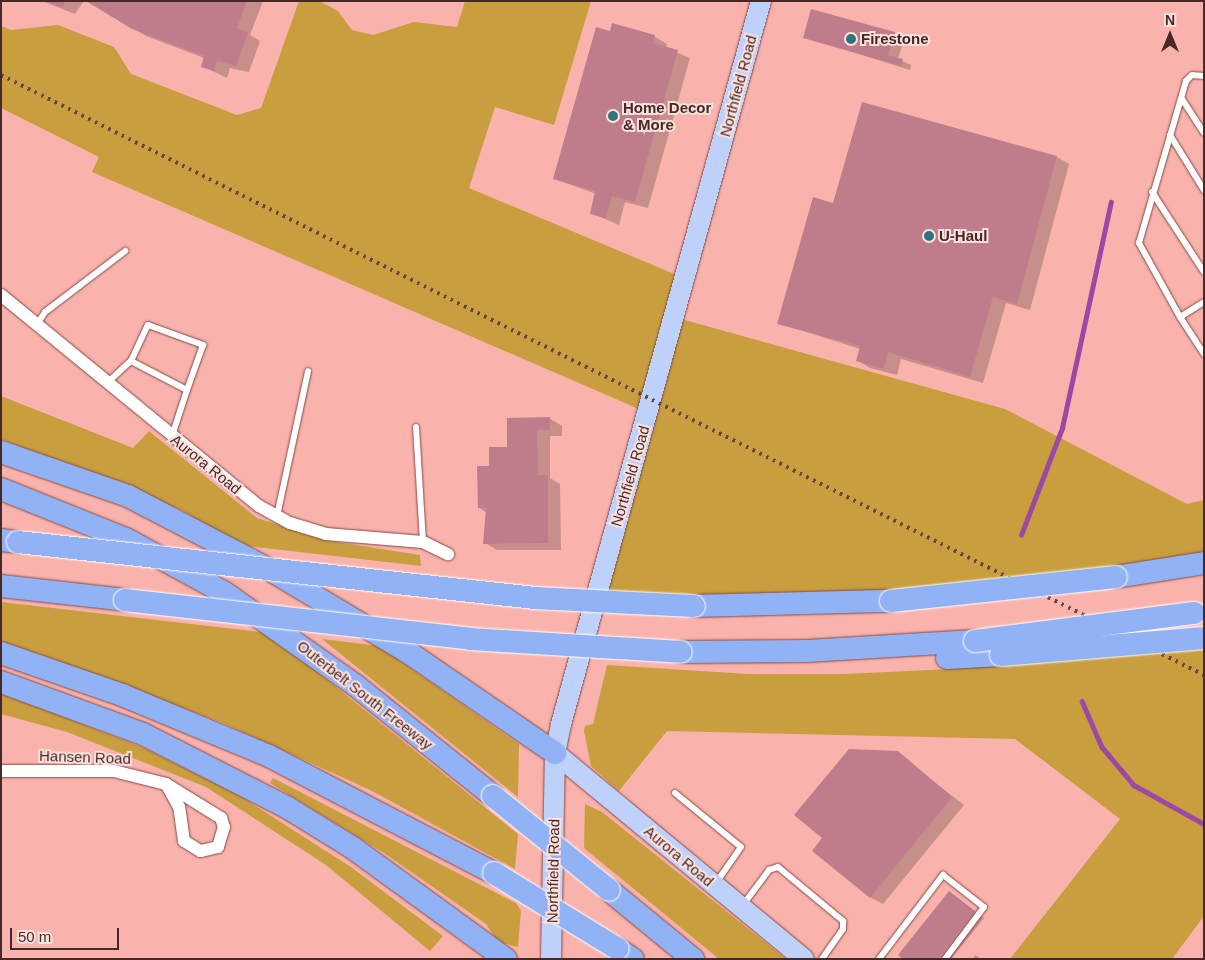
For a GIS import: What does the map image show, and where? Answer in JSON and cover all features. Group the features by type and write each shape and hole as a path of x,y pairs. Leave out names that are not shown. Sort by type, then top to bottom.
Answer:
{"highway":[{"path":"1,452 128,496 257,563 411,654 555,753"},
{"name":"Outerbelt South Freeway","path":"1,490 126,539 225,593 340,674 693,959"},
{"path":"10,541 535,598 694,606 891,601 1116,577 1204,563"},
{"path":"1,586 470,639 681,652 882,648 974,641 1199,612"},
{"path":"882,648 951,659 1204,638"},
{"path":"1,653 122,695 269,756 494,873 625,954"},
{"path":"1,682 143,734 288,808 353,848 506,959"}],"main road":[{"name":"Northfield Road","path":"551,959 555,753 761,1"},
{"name":"Aurora Road","path":"555,753 804,959"}],"street":[{"name":"Aurora Road","path":"1,295 225,481 277,516 326,534 423,542 448,554"},
{"name":"Hansen Road","path":"1,771 114,771 166,784 221,818 224,828 218,846 200,851 184,841 179,807 166,784"}],"lane":[{"path":"1204,76 1192,75 1182,99 1143,223 1141,252 1204,354"},
{"path":"1182,99 1204,133"},
{"path":"1170,135 1204,190"},
{"path":"1152,192 1204,272"},
{"path":"37,324 45,312 125,251"},
{"path":"1180,317 1204,302"},
{"path":"107,383 131,361 148,325 203,345 171,437"},
{"path":"131,361 187,390"},
{"path":"277,516 308,371"},
{"path":"416,427 423,542"},
{"path":"675,793 741,846 714,886"},
{"path":"741,908 769,870 778,867 843,921 843,929 822,959"},
{"path":"879,959 942,875 984,908 945,959"}],"shaded area":[{"path":"299,1 319,1 338,11 352,30 373,35 414,22 457,27 465,1 591,1 554,125 495,107 469,188 684,278 674,317 1005,409 1187,504 1204,500 1204,563 1116,577 594,608 648,413 92,172 99,157 1,108 1,26 11,30 58,25 114,47 131,74 237,115 261,108"},
{"path":"1,396 133,448 149,431 257,518 330,541 420,555 421,566 238,545 182,510 1,439"},
{"path":"1,602 269,633 518,834 515,869 370,790 221,722 1,641"},
{"path":"1204,638 1204,916 1172,959 1010,959 1120,819 1015,739 667,731 619,791 591,766 584,731 585,726 593,724 607,665 748,674 845,674 951,669"},
{"path":"322,639 379,646 519,744 518,797"},
{"path":"1,693 144,748 240,796 351,867 443,936 430,951 326,865 206,787 67,732 1,714"},
{"path":"273,778 516,903 521,911 518,947 498,942 486,924 384,853 270,783"},
{"path":"585,804 602,812 786,959 719,959 584,848"}],"building":[{"path":"46,1 66,1 62,7"},
{"path":"86,1 247,1 237,28 248,32 236,66 217,61 214,71 201,67 204,56 132,29"},
{"path":"811,9 895,32 888,55 903,59 901,66 803,38"},
{"path":"612,23 655,35 653,43 678,50 635,202 612,196 606,218 590,214 595,191 553,179 596,27 610,31"},
{"path":"862,102 1057,156 1017,304 993,297 970,377 888,352 884,369 856,361 860,346 777,324 813,197 833,203"},
{"path":"550,417 550,430 537,430 538,475 548,475 548,543 483,544 486,508 478,508 477,466 489,466 489,447 507,447 507,418"},
{"path":"849,749 898,751 952,797 870,898 812,851 822,838 794,815"},
{"path":"949,891 975,911 937,959 903,959 898,955"}],"waterway":[{"path":"1021,535 1062,428 1111,202"},
{"path":"1082,701 1102,747 1134,785 1204,824"}],"railway":[{"path":"1,75 1204,675"}],"place":[{"name":"Firestone","path":"851,39"},
{"name":"Home Decor & More","path":"613,116"},
{"name":"U-Haul","path":"929,236"}]}
